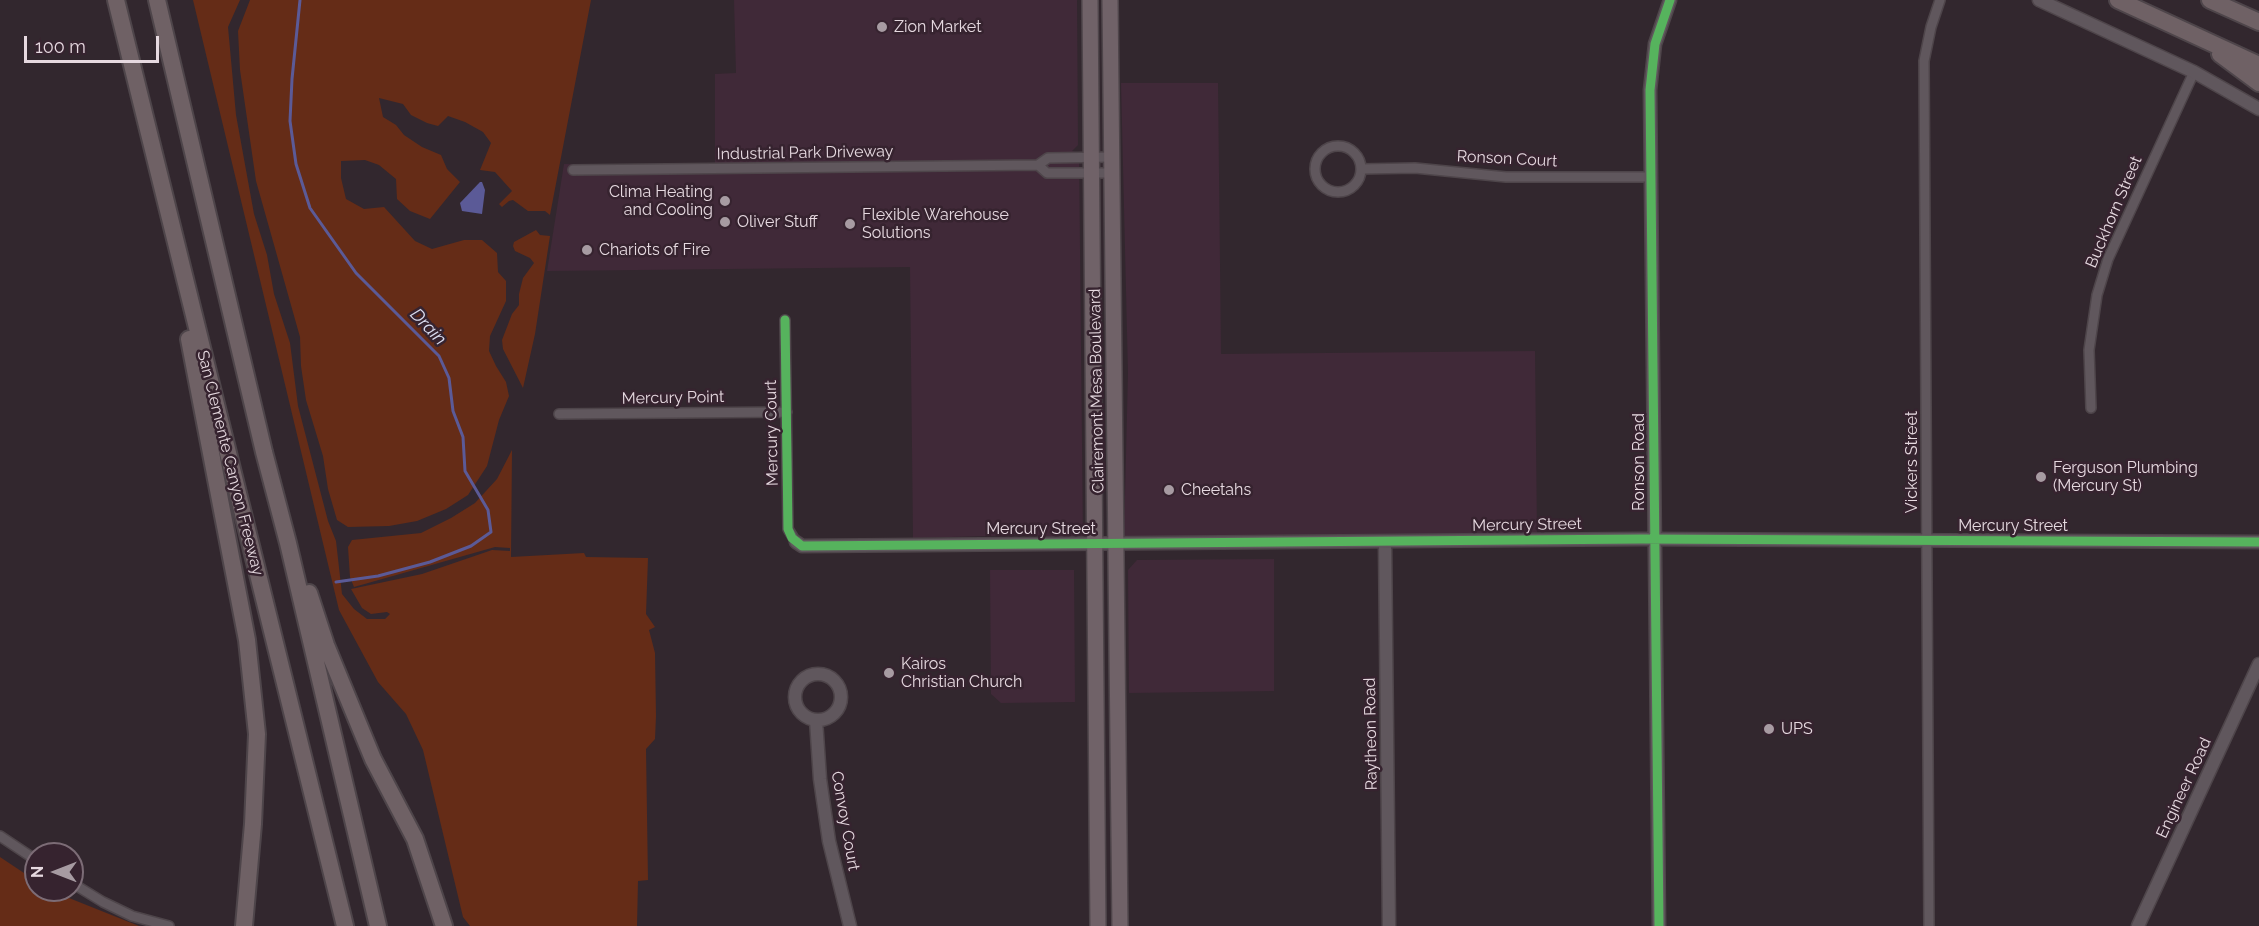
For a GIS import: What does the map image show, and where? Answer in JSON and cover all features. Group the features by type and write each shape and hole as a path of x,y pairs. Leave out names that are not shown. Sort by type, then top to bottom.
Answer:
{"highway":[{"name":"San Clemente Canyon Freeway","path":"116,0 345,926"},
{"path":"157,0 378,926"},
{"path":"2118,0 2259,64"},
{"path":"2210,0 2259,22"},
{"path":"2200,39 2259,83"},
{"path":"167,206 186,326 247,640 257,734 254,824 244,926"},
{"path":"288,543 298,561 326,645 364,740 415,839 444,926"}],"main road":[{"name":"Clairemont Mesa Boulevard","path":"1090,0 1098,926"},
{"name":"Clairemont Mesa Boulevard","path":"1110,0 1120,926"}],"street":[{"name":"Ronson Road","path":"1659,926 1650,90 1652,61 1660,26 1670,0"},
{"name":"Vickers Street","path":"1929,926 1924,62 1930,27 1940,0"},
{"path":"2039,0 2194,72 2259,109"},
{"name":"Buckhorn Street","path":"2091,408 2089,350 2097,295 2108,258 2194,72"},
{"path":"1335,147 1346,148 1355,154 1361,169 1355,184 1347,191 1336,192 1321,185 1315,170 1321,154 1335,147"},
{"name":"Industrial Park Driveway","path":"573,170 1038,165 1048,158 1112,157"},
{"name":"Industrial Park Driveway","path":"1038,165 1047,173 1112,173"},
{"name":"Ronson Court","path":"1361,169 1415,168 1506,177 1651,177"},
{"name":"Mercury Court","path":"785,320 788,530 796,542"},
{"name":"Mercury Point","path":"560,414 787,412"},
{"name":"Mercury Street","path":"796,542 802,546 1655,539 2259,542"},
{"name":"Raytheon Road","path":"1385,542 1389,926"},
{"name":"Engineer Road","path":"2138,926 2259,664"},
{"name":"Convoy Court","path":"816,720 820,779 830,841 850,926"},
{"path":"0,836 24,852"},
{"path":"84,890 132,916 169,926"}],"shaded area":[{"path":"193,0 240,0 228,27 236,115 254,214 267,255 274,294 290,343 298,406 328,521 336,541 342,594 354,609 367,619 385,619 390,614 387,612 371,614 362,608 351,589 422,574 492,550 510,551 510,548 495,547 354,587 350,577 348,547 352,540 421,533 451,518 475,503 497,479 512,450 511,557 584,553 586,557 648,558 646,614 655,627 649,630 655,653 656,716 655,739 646,749 648,880 638,881 637,926 470,926 463,917 423,750 406,714 378,682 339,610"},
{"path":"250,0 591,0 550,215 545,211 528,211 513,200 502,207 499,204 512,191 495,172 480,170 491,143 483,132 448,116 438,126 427,123 411,115 403,104 379,98 383,117 422,147 441,155 447,169 460,182 430,219 410,211 397,199 396,179 379,165 365,160 341,161 341,178 346,199 364,209 384,207 415,241 432,249 464,240 482,240 497,253 498,272 506,281 506,301 490,336 489,351 506,382 509,396 499,420 487,466 468,495 446,509 417,521 389,526 348,527 337,520 328,489 323,456 306,400 300,337 256,181 240,70 238,31"},
{"path":"734,0 1077,0 1078,145 1072,151 1079,153 1083,540 1026,535 913,538 910,267 547,271 564,164 715,166 715,74 736,73"},
{"path":"1121,83 1218,83 1221,354 1535,351 1537,534 1124,537 1128,373"},
{"path":"480,182 485,190 482,214 462,211 460,203"},
{"path":"536,230 540,235 550,236 535,334 523,388 503,349 502,340 512,314 519,305 523,278 534,263 530,258 515,251 514,242"},
{"path":"1274,559 1274,691 1129,693 1128,570 1137,560"},
{"path":"990,570 1074,570 1075,702 1001,703 991,694"},
{"path":"0,857 24,873 24,902 79,902 139,926 0,926"}],"waterway":[{"name":"Drain","path":"300,0 290,121 296,164 310,208 356,273 439,356 449,378 453,411 463,437 465,471 488,510 491,532 471,546 430,562 378,576 336,582"}],"cycle path":[{"path":"1659,926 1650,90 1655,44 1670,0"},
{"path":"785,320 788,529 792,538 802,546 1641,539 2259,542"}],"place":[{"name":"Zion Market","path":"882,27"},
{"name":"Clima Heating and Cooling","path":"725,201"},
{"name":"Oliver Stuff","path":"725,222"},
{"name":"Flexible Warehouse Solutions","path":"850,224"},
{"name":"Chariots of Fire","path":"587,250"},
{"name":"Ferguson Plumbing (Mercury St)","path":"2041,477"},
{"name":"Cheetahs","path":"1169,490"},
{"name":"Kairos Christian Church","path":"889,673"},
{"name":"UPS","path":"1769,729"}]}
